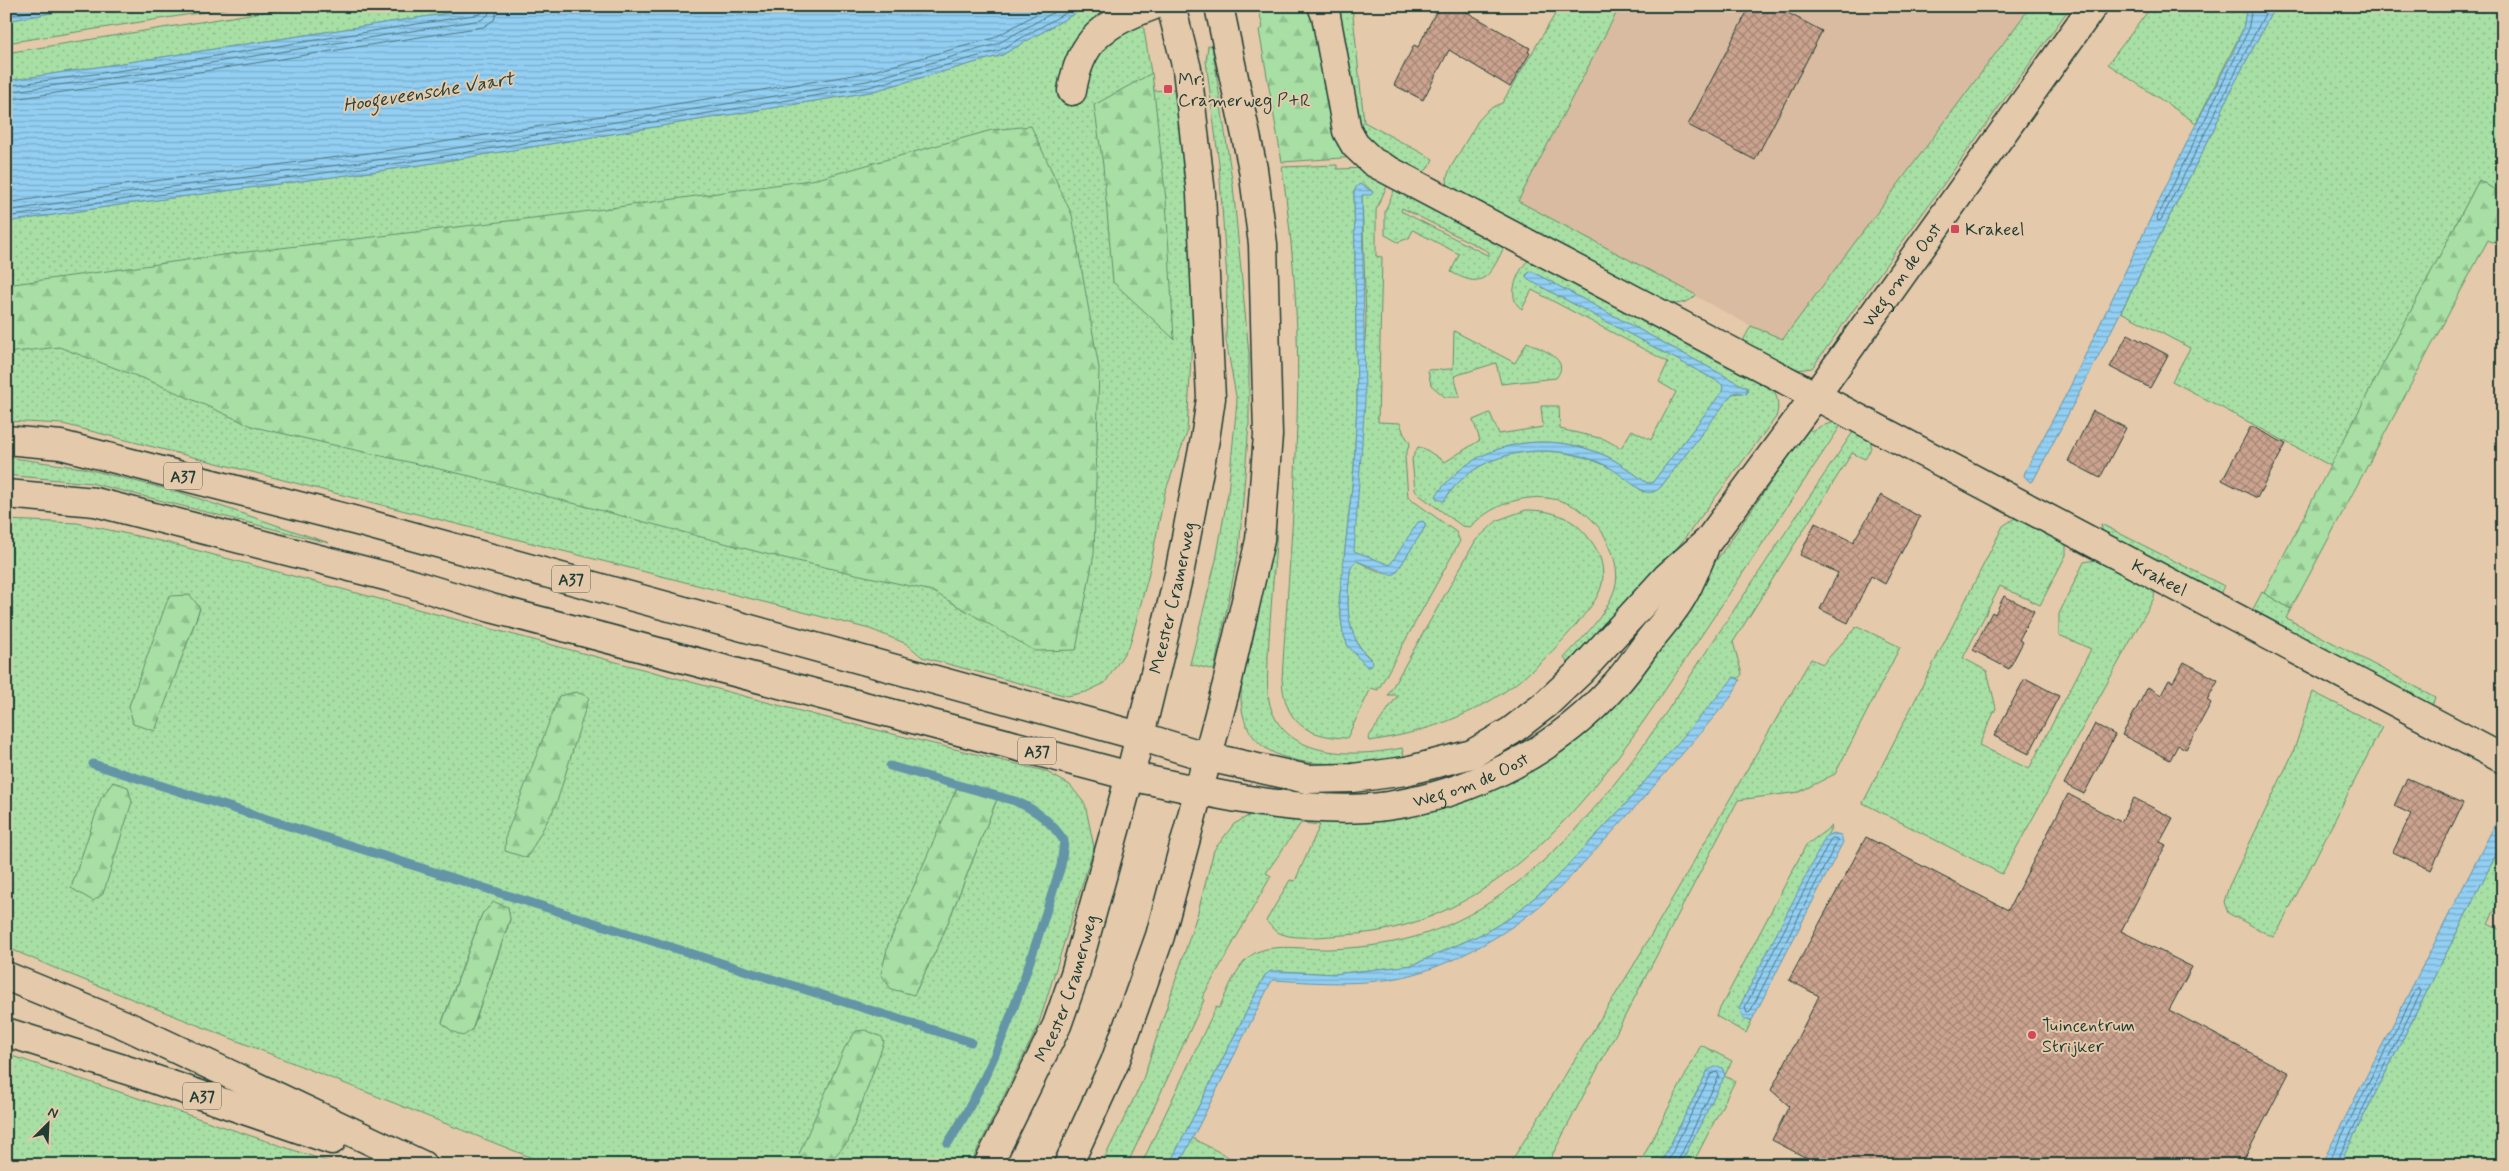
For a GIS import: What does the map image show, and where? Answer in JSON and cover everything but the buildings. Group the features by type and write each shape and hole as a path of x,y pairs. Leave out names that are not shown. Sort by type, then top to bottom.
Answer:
{"main road":[{"path":"1072,91 1082,57 1097,33 1109,25 1152,6"},
{"name":"Meester Cramerweg","path":"988,1165 1056,1025 1075,974 1130,776 1179,574 1205,439 1211,398 1201,194 1187,69 1171,6"},
{"name":"Krakeel","path":"1322,6 1326,16 1346,131 1355,145 1373,162 2503,759"},
{"name":"Weg om de Oost","path":"1130,776 1200,791 1315,808 1387,806 1454,792 1509,767 1585,715 1614,687 1682,598 1708,541 1816,395 2092,6"},
{"path":"1068,1165 1115,1062 1136,1008 1160,936 1228,684 1260,540 1268,435 1263,244 1253,169 1221,12"},
{"name":"A37","path":"6,440 61,445 348,518 906,670 1139,736"},
{"name":"A37","path":"6,494 104,505 389,577 491,608 1130,776"},
{"name":"Weg om de Oost","path":"1139,736 1208,757 1307,779 1353,778 1406,771 1472,754 1511,731 1552,698 1581,671 1667,577 1708,541"},
{"name":"A37","path":"6,976 125,1025 422,1165"},
{"name":"A37","path":"6,1032 307,1131 396,1165"}],"shaded area":[{"path":"1620,6 2031,6 1783,340 1751,326 1518,201"}],"green space":[{"path":"90,6 243,6 6,43 6,21"},
{"path":"300,6 495,6 6,81 6,53"},
{"path":"1088,6 1131,6 1091,56 1142,18 1154,91 1174,89 1186,174 1192,238 1193,319 1187,433 1165,492 1148,577 1130,644 1105,683 1086,692 1067,696 922,657 907,644 870,629 63,424 6,421 6,222 126,204 408,167 870,92 1002,55"},
{"path":"1258,6 1312,6 1357,157 1282,162 1259,30 1263,28"},
{"path":"1329,6 1352,6 1364,122 1433,159 1429,167 1419,177 1364,144"},
{"path":"1560,6 1620,6 1518,201 1696,295 1688,301 1678,304 1658,303 1448,192 1447,177 1451,167 1478,121 1489,109 1502,103"},
{"path":"2031,6 2071,6 1812,368 1790,371 1740,346 1751,326 1783,339"},
{"path":"2152,6 2247,6 2243,29 2196,123 2108,64"},
{"path":"2275,6 2503,6 2503,195 2479,180 2331,466 2172,381 2190,348 2121,312 2213,131 2232,88"},
{"path":"1212,45 1233,186 1249,354 1249,424 1239,550 1214,670 1190,664 1216,560 1228,493 1237,402 1226,340 1227,279 1219,164 1206,61 1208,46"},
{"path":"1152,73 1166,200 1174,339 1113,282 1103,165 1094,105"},
{"path":"1031,126 1072,215 1099,368 1094,554 1076,650 1035,651 932,591 766,554 470,476 254,427 155,383 59,347 6,353 6,285 230,254 575,213 817,179 992,130"},
{"path":"1337,165 1337,169 1369,168 1387,177 1387,186 1376,210 1376,256 1382,257 1378,422 1400,423 1410,443 1405,457 1408,497 1456,532 1460,541 1378,690 1371,688 1347,738 1320,734 1300,724 1287,706 1282,679 1293,518 1298,358 1293,262 1282,167","holes":["1365,185 1373,192 1362,195 1366,322 1353,552 1390,565 1423,521 1425,523 1425,527 1396,573 1387,574 1356,561 1351,567 1348,604 1350,625 1358,644 1373,661 1348,646 1343,633 1339,603 1354,468 1357,401 1354,192 1357,186"]},
{"path":"2479,180 2503,195 2495,216 2503,220 2503,247 2488,240 2291,609 2264,593"},
{"path":"1395,188 1504,245 1502,252 1491,270 1482,279 1471,280 1465,278 1451,272 1459,254 1413,230 1409,238 1398,242 1385,235 1385,211","holes":["1402,208 1489,252 1489,256 1401,211"]},
{"path":"1532,257 1771,385 1778,404 1776,417 1675,551 1570,665 1564,658 1600,617 1615,588 1616,567 1613,556 1598,527 1583,512 1566,503 1546,498 1526,498 1506,503 1487,513 1470,527 1462,526 1415,490 1412,459 1418,447 1425,449 1445,462 1480,440 1473,420 1490,413 1499,434 1543,427 1541,406 1559,406 1560,429 1604,439 1621,448 1632,430 1651,440 1676,392 1659,382 1668,362 1532,290 1522,309 1514,298 1514,290 1518,275","holes":["1531,271 1747,388 1748,392 1732,394 1660,488 1643,492 1608,466 1559,452 1537,451 1515,454 1494,460 1475,469 1458,483 1444,501 1436,496 1452,477 1470,463 1490,452 1513,445 1536,442 1560,443 1606,456 1647,483 1652,483 1722,392 1723,386 1719,382 1527,279 1526,275"]},
{"path":"1454,331 1515,363 1527,342 1558,360 1560,371 1556,378 1501,384 1496,363 1454,376 1460,397 1445,397 1431,385 1428,370 1453,369"},
{"path":"1836,422 1842,424 1638,729 1600,780 1558,827 1512,869 1461,902 1405,925 1343,935 1288,936 1277,932 1266,921 1290,880 1295,881 1320,825 1301,823 1266,873 1271,876 1202,998 1204,1000 1127,1165 1101,1165 1142,1082 1198,912 1214,850 1234,824 1252,814 1487,787 1651,654 1808,429 1813,431 1821,426"},
{"path":"1855,429 1870,437 1870,451 1865,459 1852,453 1733,642 1742,674 1738,679 1734,677 1726,689 1623,807 1546,888 1510,918 1484,933 1413,965 1334,974 1279,971 1265,975 1169,1165 1141,1165 1216,1007 1219,1008 1234,977 1250,956 1265,949 1357,947 1405,940 1427,933 1448,925 1491,902 1543,861 1571,834 1597,805 1645,744"},
{"path":"6,457 83,468 182,493 329,543 91,483 6,475"},
{"path":"1526,510 1555,514 1571,521 1585,533 1594,545 1601,561 1603,578 1598,595 1591,606 1565,638 1541,662 1501,694 1471,711 1434,726 1369,741 1368,738 1398,695 1388,695 1476,540 1498,520"},
{"path":"2015,518 2066,542 2066,555 2040,605 2000,586 1963,658 1987,671 1996,708 1979,745 2029,769 2091,649 2059,635 2059,614 2084,562 2095,560 2155,589 2154,598 2002,874 1863,803 2003,526"},
{"path":"6,520 77,523 169,543 815,715 1045,771 1070,785 1085,804 1094,847 1038,1026 970,1165 826,1165 831,1162 805,1163 808,1165 550,1165 64,972 6,947","holes":["200,609 154,731 129,706 145,665","959,785 997,799 941,940 914,995 888,945","508,907 510,920 472,1030 452,1031 442,1022 482,914"]},
{"path":"2101,524 2224,586 2219,596 2103,534"},
{"path":"1271,530 1277,530 1268,656 1268,687 1270,705 1278,723 1291,736 1307,745 1325,750 1365,753 1402,748 1404,756 1329,764 1303,762 1280,755 1260,744 1247,725 1241,691 1245,667 1257,622"},
{"path":"2262,592 2291,609 2286,618 2435,697 2431,710 2251,613"},
{"path":"190,595 200,608 155,731 133,724 129,706 169,596"},
{"path":"1857,626 1900,647 1835,774 1799,792 1738,800 1547,1165 1509,1165 1632,968 1811,659 1823,664"},
{"path":"576,692 589,697 556,805 527,858 505,851 506,835 559,696"},
{"path":"2313,692 2382,727 2279,929 2273,937 2228,913 2224,902 2229,886 2293,753"},
{"path":"113,782 128,787 132,802 103,894 93,901 71,888 101,798"},
{"path":"958,785 990,793 997,799 941,940 914,995 891,989 881,974 888,945"},
{"path":"1832,826 1739,1008 1749,1021 1752,1020 1746,1033 1716,1016 1806,845"},
{"path":"2503,841 2503,895 2488,923 2503,931 2503,1165 2339,1165"},
{"path":"494,902 508,907 510,919 472,1030 463,1036 452,1031 442,1023 482,914"},
{"path":"865,1030 882,1037 884,1042 848,1142 826,1165 808,1165 799,1154 845,1047 856,1031"},
{"path":"1701,1045 1732,1061 1725,1075 1722,1068 1708,1070 1660,1165 1639,1165"},
{"path":"6,1054 338,1165 14,1165 6,1162"},
{"path":"1724,1076 1735,1081 1692,1165 1680,1165"},
{"path":"1192,1138 1244,1165 1179,1165"}],"water":[{"path":"6,6 90,6 6,21"},
{"name":"Hoogeveensche Vaart","path":"495,6 1088,6 1002,55 870,92 408,167 126,204 6,222 6,81"},
{"path":"2247,6 2275,6 2084,384 2033,481 2030,482 2024,476 2025,472 2069,389 2190,136 2233,52 2243,29"},
{"path":"1360,184 1373,192 1371,195 1362,195 1365,401 1354,551 1390,565 1418,522 1423,521 1425,523 1425,527 1396,573 1392,575 1357,561 1351,567 1348,593 1350,625 1358,644 1373,662 1371,666 1367,667 1348,646 1343,633 1339,603 1354,468 1357,401 1354,192"},
{"path":"1531,271 1747,388 1747,394 1737,392 1732,394 1656,491 1645,492 1605,465 1584,457 1562,452 1539,451 1516,453 1495,459 1475,469 1458,483 1444,501 1437,499 1436,496 1452,477 1470,463 1490,452 1513,445 1536,442 1560,443 1606,456 1647,483 1652,483 1722,392 1723,386 1719,382 1527,279 1526,276"},
{"path":"1734,677 1740,680 1731,697 1638,804 1558,889 1537,908 1506,931 1456,958 1403,977 1348,983 1274,980 1271,982 1179,1165 1169,1165 1265,975 1271,971 1334,974 1413,965 1484,933 1510,918 1546,888 1623,807"},
{"path":"2503,809 2503,841 2339,1165 2321,1165"},
{"path":"1833,833 1841,835 1843,842 1752,1020 1744,1020 1739,1008 1826,836"},
{"path":"1718,1066 1722,1068 1725,1075 1680,1165 1660,1165 1708,1070"}],"waterway":[{"path":"93,764 971,1042"},
{"path":"890,766 1015,801 1030,808 1042,817 1064,841 1061,866 1014,1008 984,1078 948,1143"}],"place":[{"name":"Mr. Cramerweg P+R","path":"1168,89"},
{"name":"Krakeel","path":"1955,229"},
{"name":"Tuincentrum Strijker","path":"2032,1035"}]}
